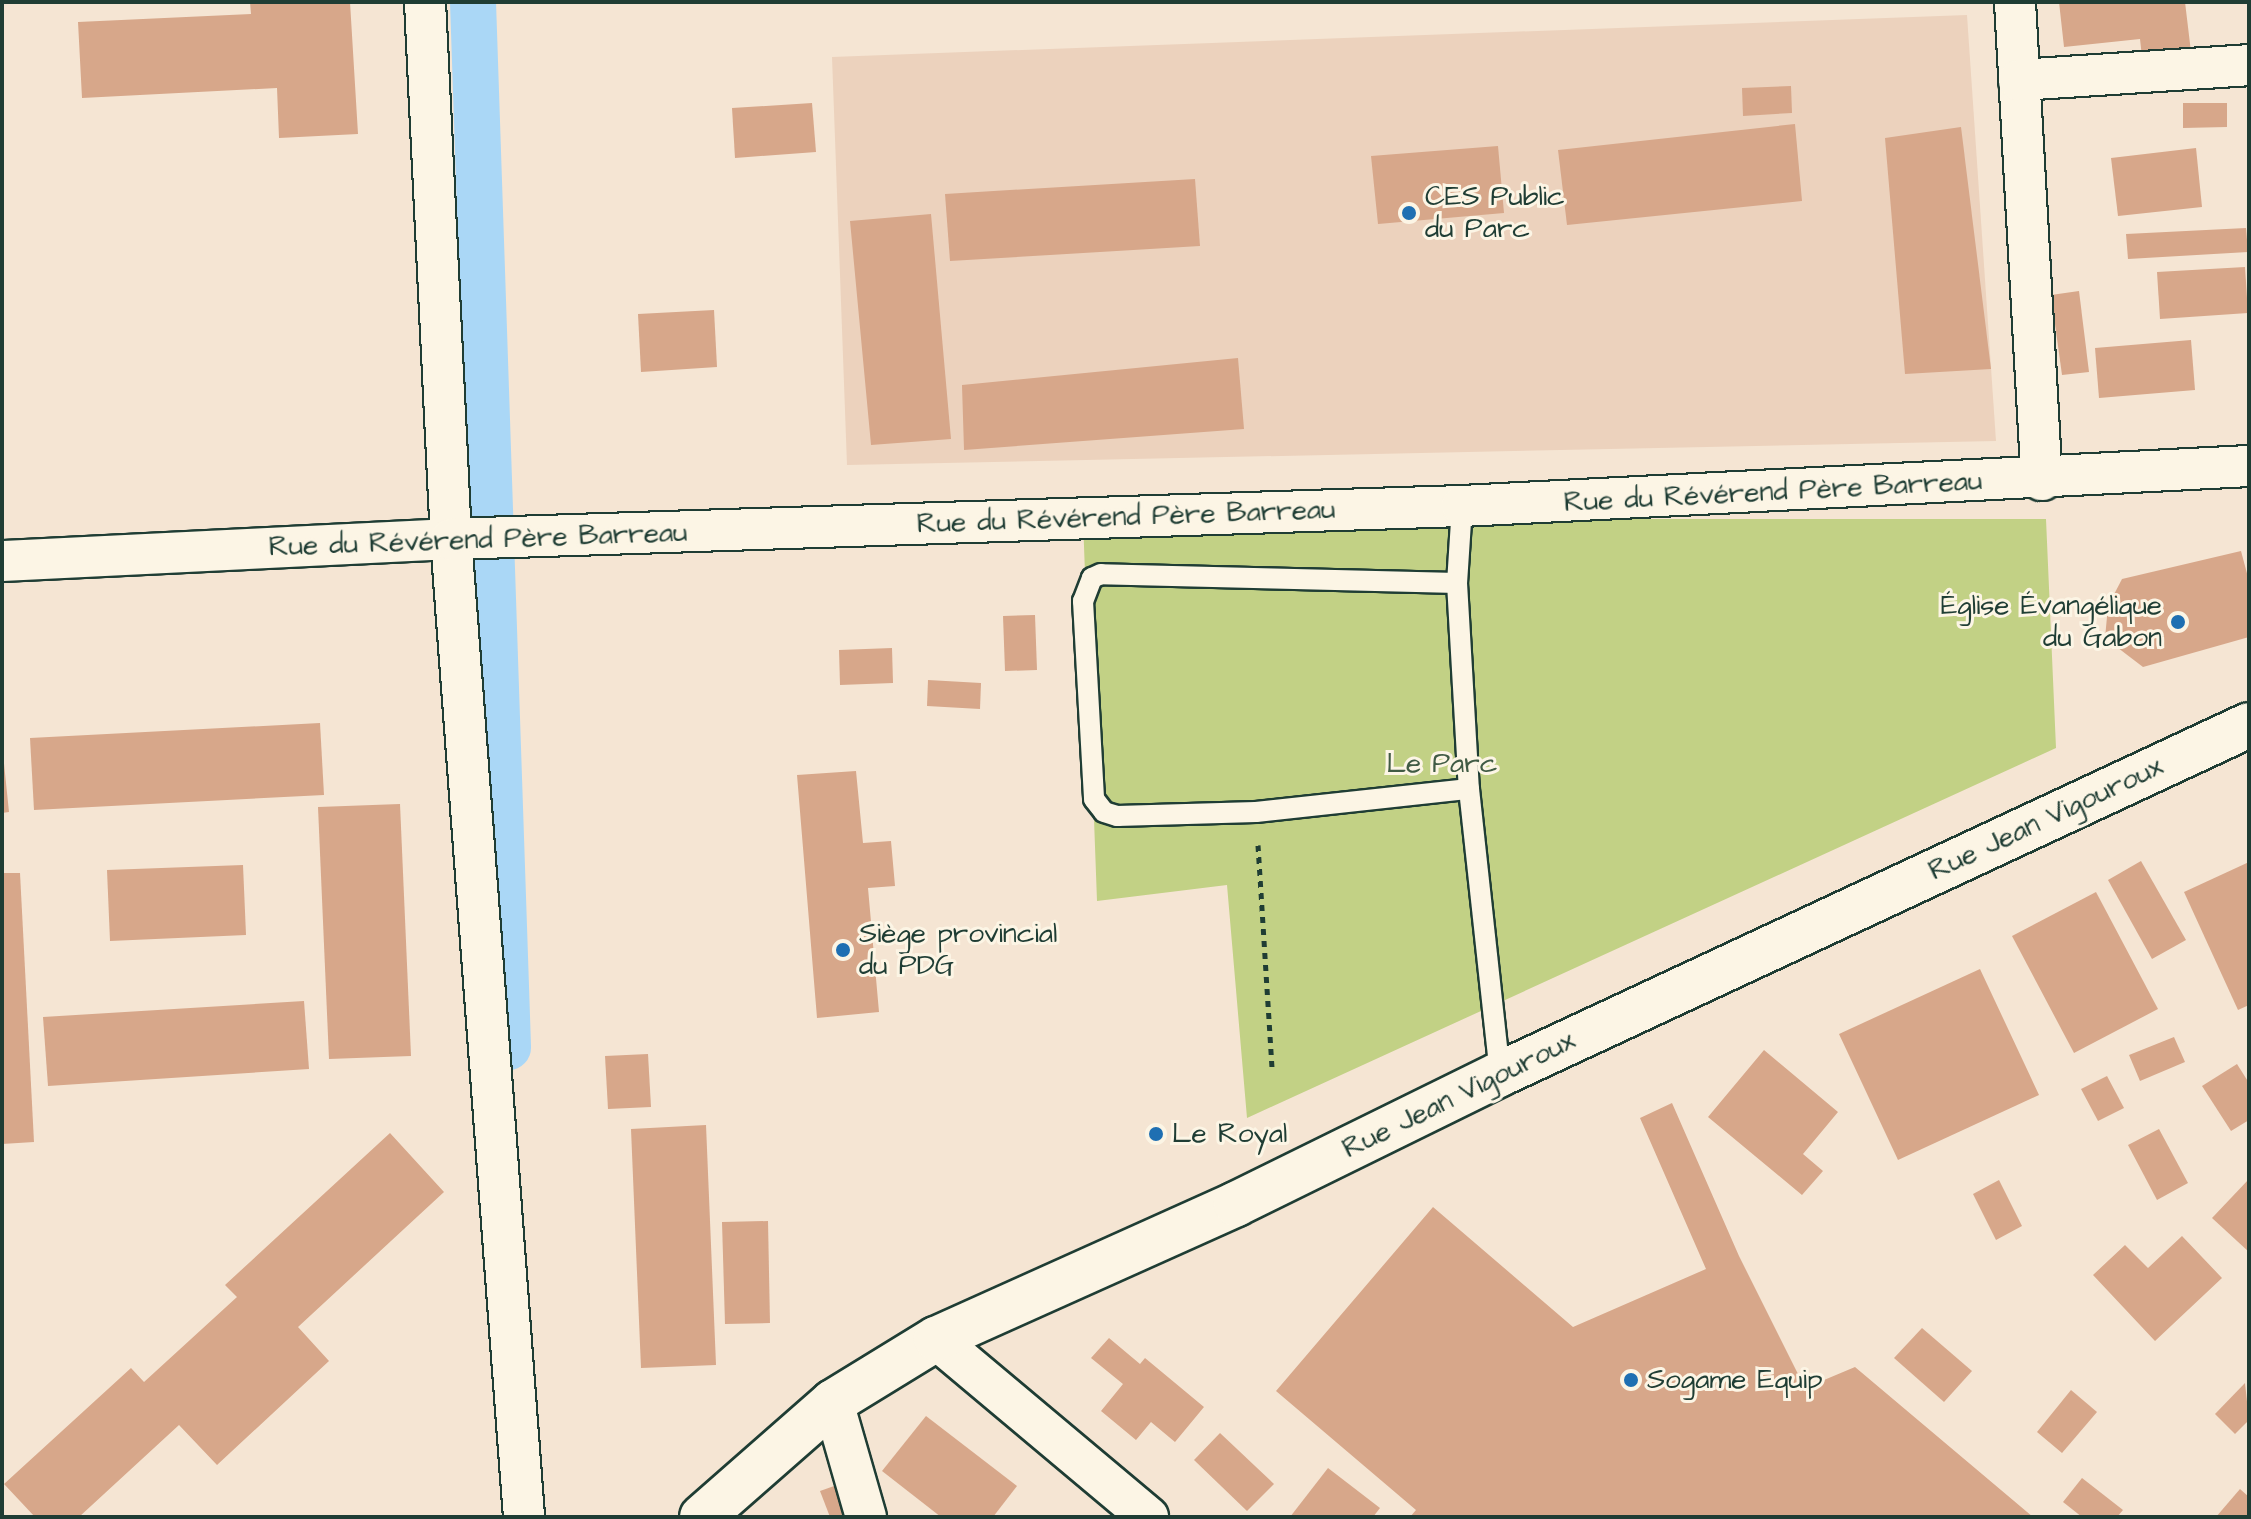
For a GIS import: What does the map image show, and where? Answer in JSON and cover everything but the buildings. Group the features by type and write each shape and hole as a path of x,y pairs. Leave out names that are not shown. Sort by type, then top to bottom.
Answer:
{"street":[{"path":"425,2 524,1517"},
{"path":"2015,2 2042,480"},
{"path":"2019,80 2249,65"},
{"name":"Rue du Révérend Père Barreau","path":"2,561 524,537 1462,506 2042,480 2249,466"},
{"name":"Rue Jean Vigouroux","path":"702,1517 833,1402 936,1339 1236,1204 1500,1074 2249,725"},
{"path":"936,1339 1148,1517"},
{"path":"833,1402 866,1517"}],"lane":[{"path":"1462,506 1457,583 1469,789 1500,1074"},
{"path":"1457,583 1101,574 1092,578 1083,601 1094,799 1104,812 1117,816 1256,812 1469,789"}],"path":[{"path":"1256,812 1272,1069"}],"shaded area":[{"name":"CES Public du Parc","path":"1967,15 1996,441 847,465 832,57"}],"green space":[{"name":"Le Parc","path":"1083,519 2046,519 2056,748 1247,1118 1227,885 1097,901"}],"waterway":[{"path":"473,2 508,1047"}],"place":[{"name":"CES Public du Parc","path":"1409,213"},
{"name":"Église Évangélique du Gabon","path":"2178,622"},
{"name":"Siège provincial du PDG","path":"843,950"},
{"name":"Le Royal","path":"1156,1134"},
{"name":"Sogame Equip","path":"1631,1380"}]}
